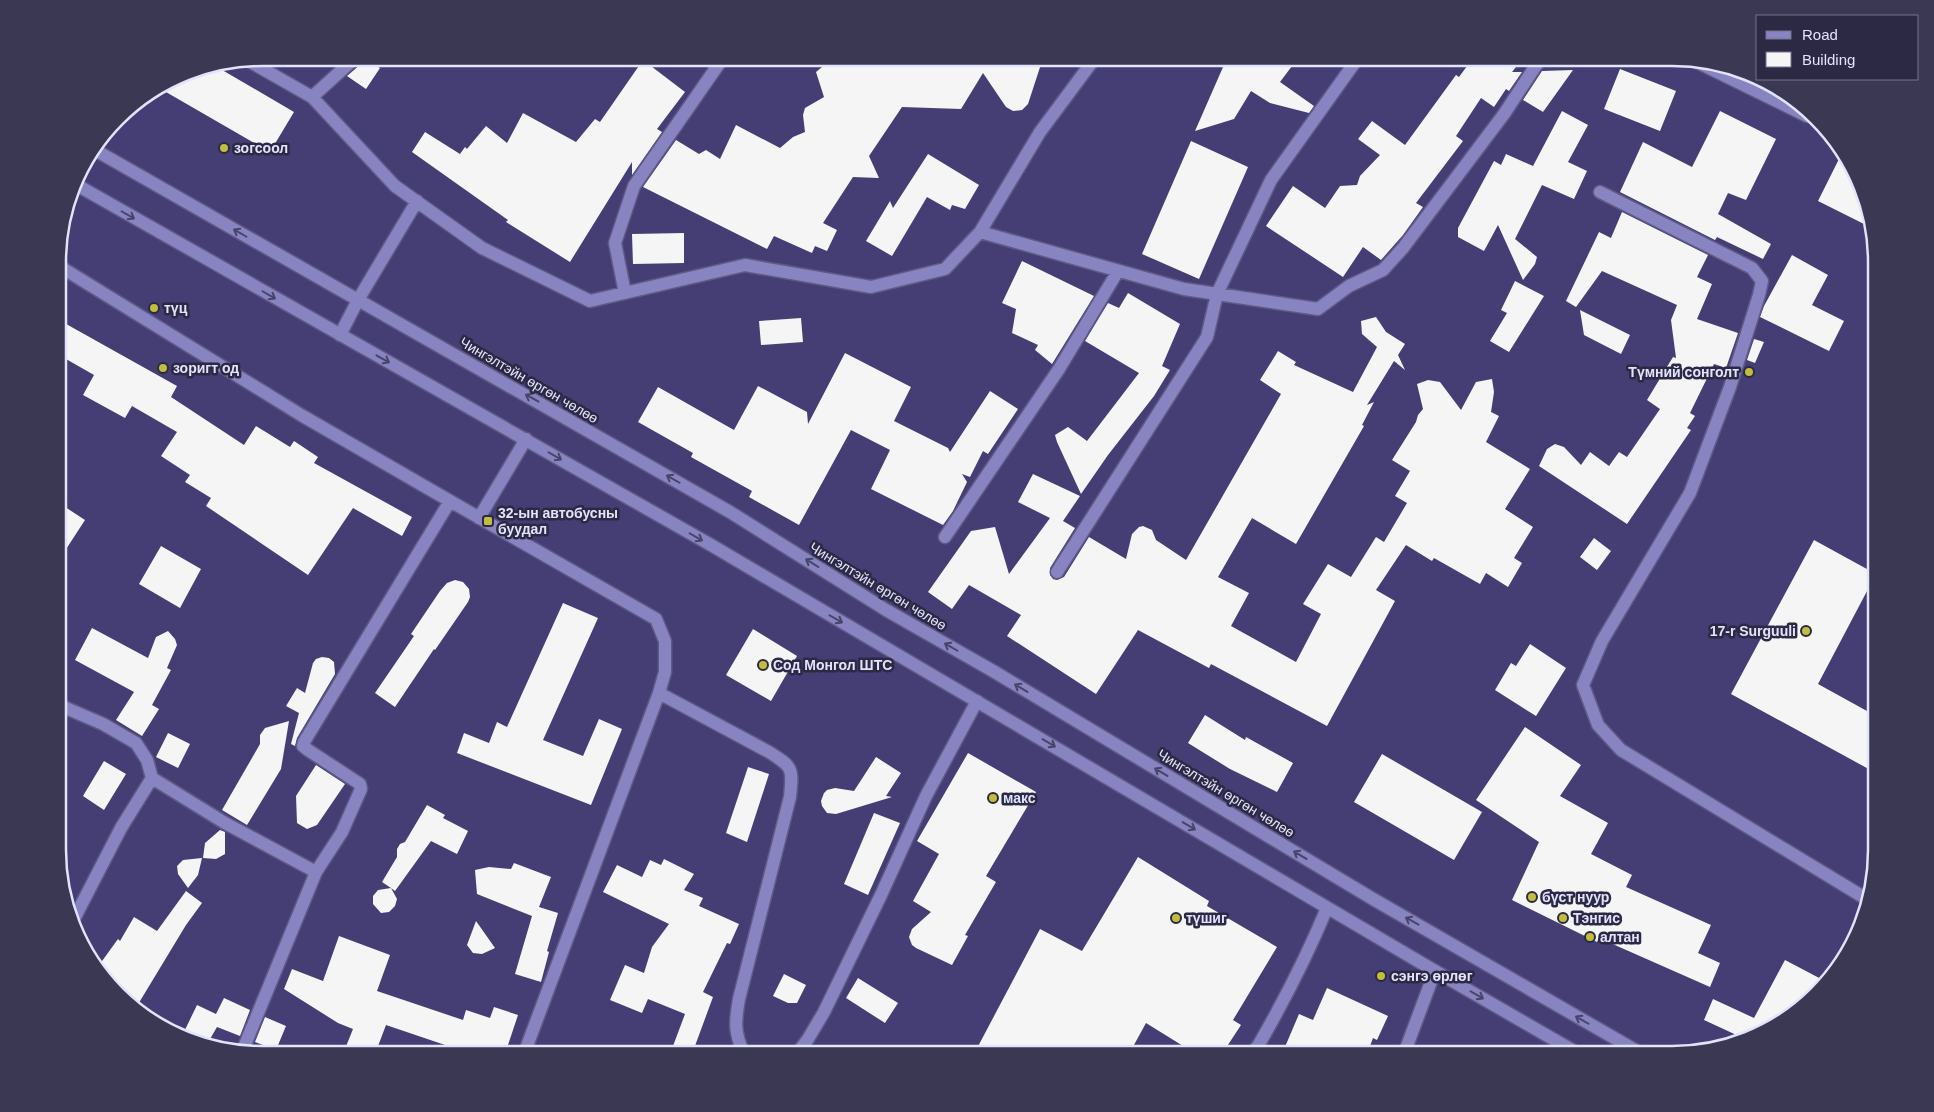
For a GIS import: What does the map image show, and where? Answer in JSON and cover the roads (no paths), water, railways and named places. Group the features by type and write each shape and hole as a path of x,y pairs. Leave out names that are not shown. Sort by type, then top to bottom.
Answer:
{"street":[{"path":"259,66 312,97 395,186 482,248 590,301 745,265 872,286 945,269 980,232 1040,132 1089,66"},
{"path":"312,97 346,66"},
{"path":"625,293 615,243 634,186 717,66"},
{"path":"1057,572 1207,337 1217,294 1271,180 1352,66"},
{"path":"980,232 1184,289 1318,309 1349,286 1383,270 1403,248 1504,114 1536,66"},
{"path":"1716,71 1795,110"},
{"name":"Чингэлтэйн өргөн чөлөө","path":"99,153 730,512 886,610 993,671 1373,899 1628,1046"},
{"path":"81,187 526,439 1565,1046"},
{"path":"1600,192 1752,268 1762,281 1730,387 1690,493 1602,641 1582,685 1598,725 1621,750 1862,896"},
{"path":"340,335 358,300 417,201"},
{"path":"66,270 301,416 656,619 665,641 665,672 659,693 527,1046"},
{"path":"944,537 1059,369 1118,271"},
{"path":"479,518 526,439"},
{"path":"245,1045 316,872 342,832 361,789 360,784 303,746 304,742 450,502"},
{"path":"659,693 768,752 786,763 792,774 790,797 738,1008 735,1025 741,1046"},
{"path":"803,1046 824,1012 881,895 926,796 977,701"},
{"path":"66,708 103,724 136,743 147,760 152,778 225,823 316,872"},
{"path":"77,912 121,828 152,778"},
{"path":"1258,1046 1292,987 1327,908"},
{"path":"1407,1046 1435,971"}],"place":[{"name":"зогсоол","path":"224,148"},
{"name":"түц","path":"154,308"},
{"name":"зоригт од","path":"163,368"},
{"name":"Түмний сонголт","path":"1749,372"},
{"name":"32-ын автобусны буудал","path":"488,521"},
{"name":"17-r Surguuli","path":"1806,631"},
{"name":"Сод Монгол ШТС","path":"763,665"},
{"name":"макс","path":"993,798"},
{"name":"бүст нуур","path":"1532,897"},
{"name":"түшиг","path":"1176,918"},
{"name":"Тэнгис","path":"1563,918"},
{"name":"алтан","path":"1590,937"},
{"name":"сэнгэ өрлөг","path":"1381,976"}]}
